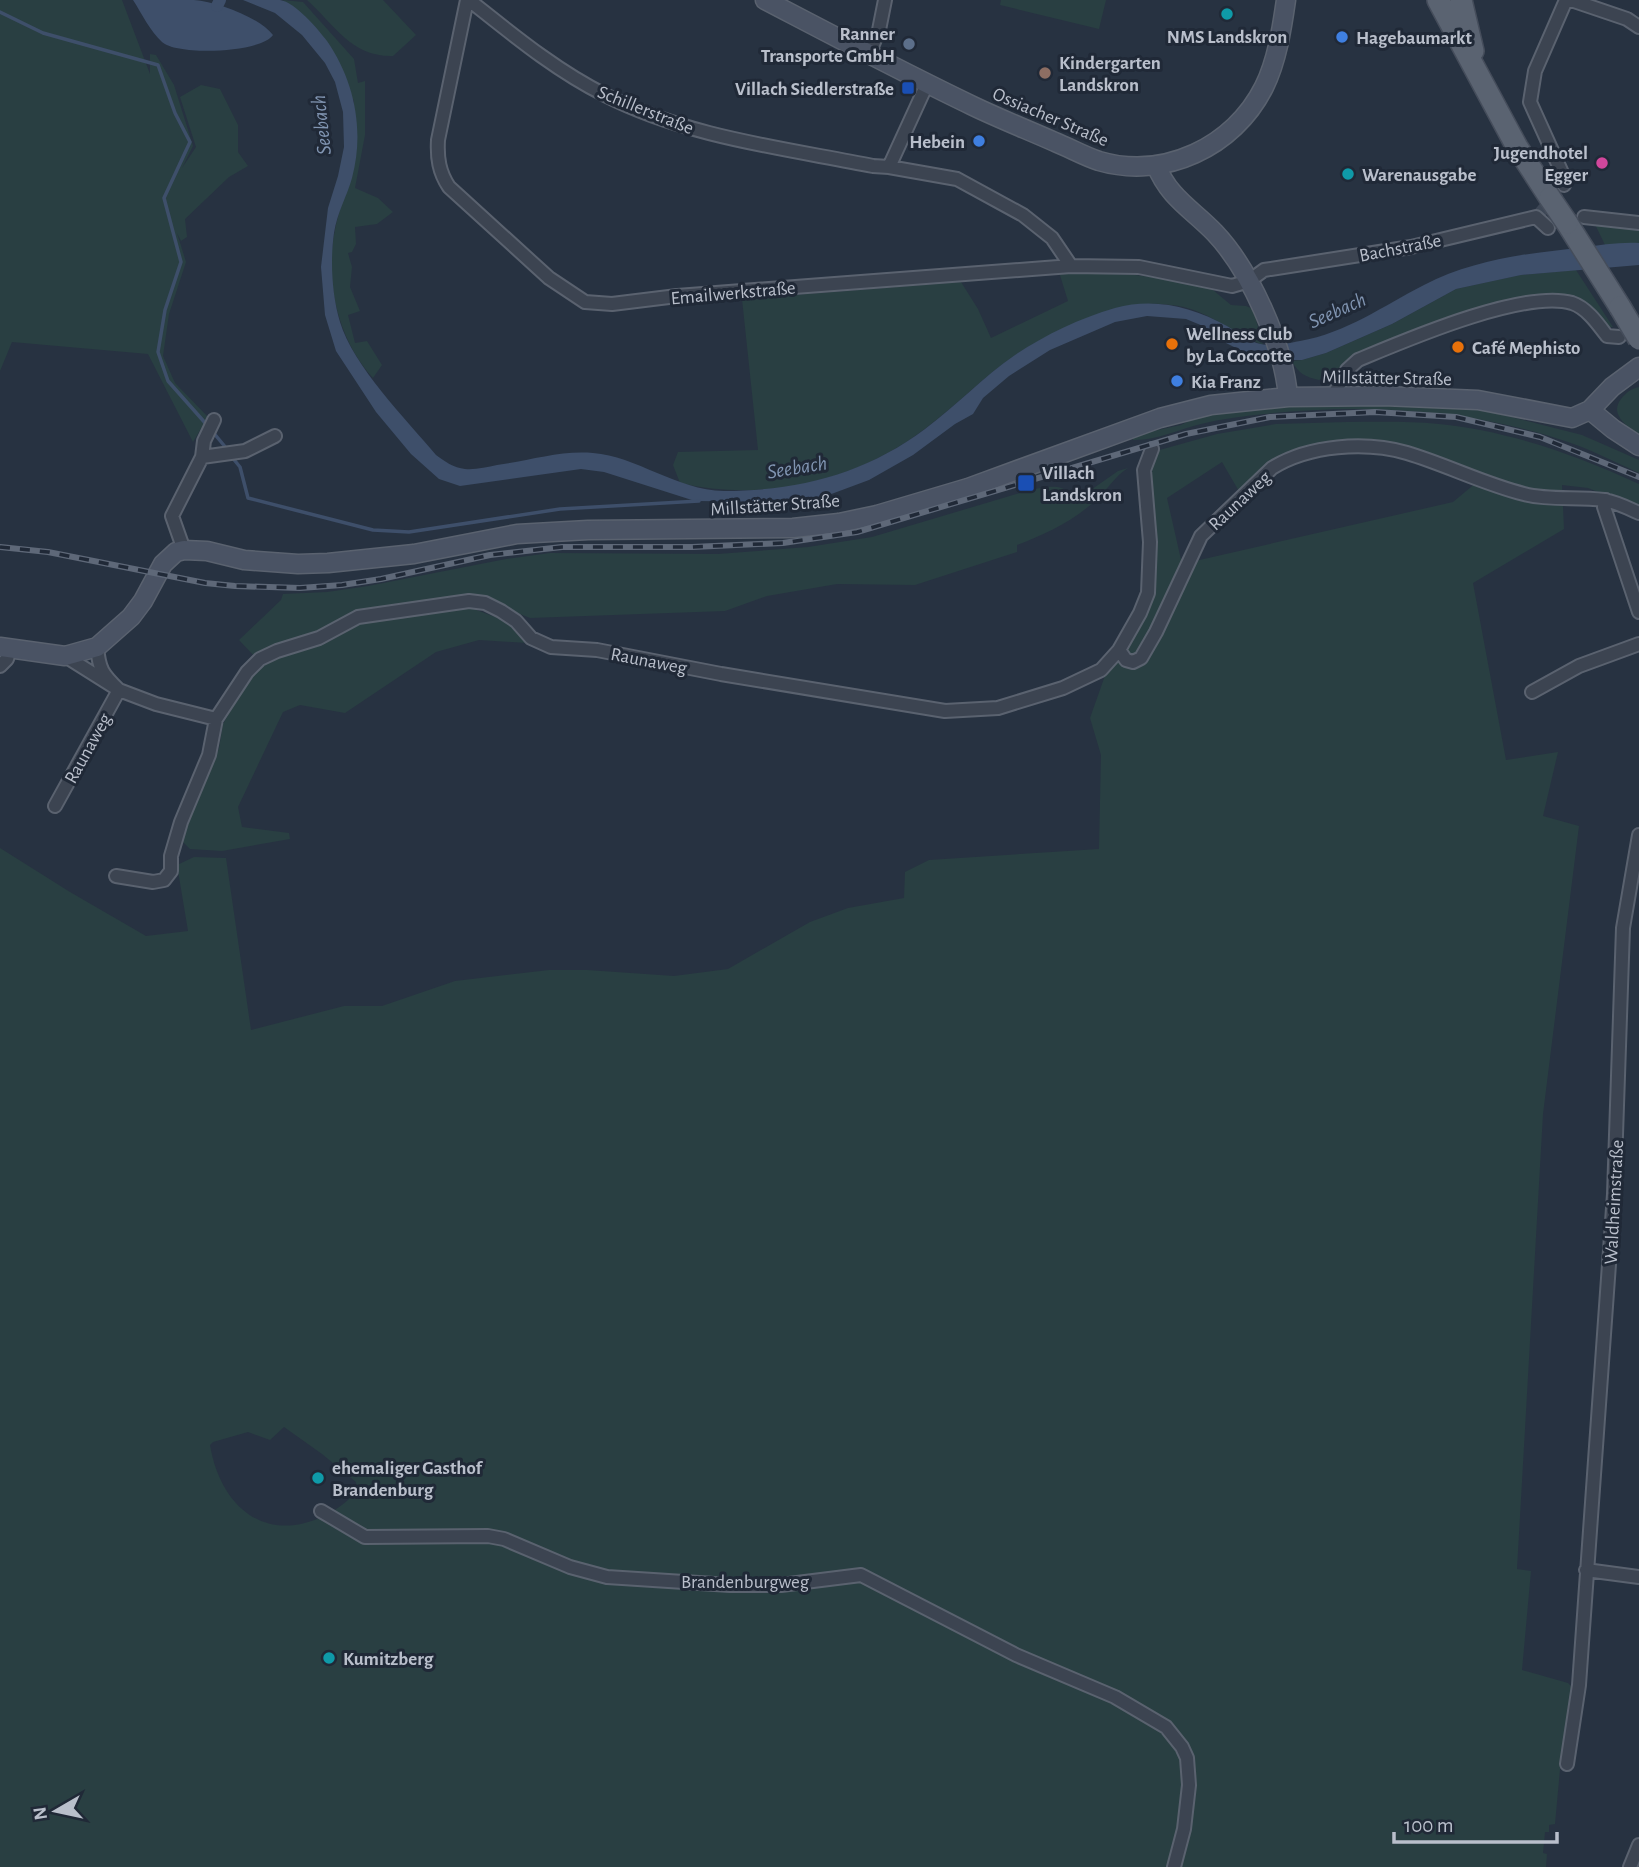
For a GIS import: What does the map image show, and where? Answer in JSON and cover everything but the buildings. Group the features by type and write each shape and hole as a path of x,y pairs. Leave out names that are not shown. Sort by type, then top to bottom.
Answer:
{"main road":[{"path":"1437,0 1517,148 1629,338"},
{"path":"1461,0 1479,77"}],"street":[{"name":"Schillerstraße","path":"468,0 547,60 618,100 688,128 873,166 957,179 1023,215 1052,238 1071,266"},
{"name":"Emailwerkstraße","path":"468,0 438,140 437,153 442,176 449,187 549,278 585,302 612,304 677,296 1071,266 1139,267 1231,286 1249,281"},
{"name":"Ossiacher Straße","path":"765,0 994,116 1098,160 1136,166 1178,160 1211,146 1251,110 1265,86 1273,63 1286,0"},
{"path":"869,54 879,30 885,0"},
{"path":"1564,185 1563,175 1530,102 1535,71 1566,0"},
{"path":"1571,0 1627,19 1639,27"},
{"path":"889,167 927,84"},
{"path":"1156,165 1172,194 1213,231 1249,281 1283,367 1288,397"},
{"name":"Bachstraße","path":"1249,281 1264,270 1411,247 1538,215 1548,228"},
{"path":"1584,217 1639,223"},
{"path":"1333,396 1347,370 1358,360 1444,325 1523,305 1557,300 1575,304 1589,314 1607,336 1629,338"},
{"path":"1639,367 1631,378 1612,387 1590,410 1639,446"},
{"name":"Millstätter Straße","path":"184,550 207,551 254,561 328,563 414,554 517,534 588,530 793,528 839,523 877,515 968,488 1186,411 1232,402 1333,396 1478,400 1572,418 1590,410"},
{"path":"0,666 7,659 5,648 65,656 97,647 131,617 163,564 176,552 184,550 172,516 208,456 204,441 214,420"},
{"path":"208,456 246,451 275,436"},
{"name":"Raunaweg","path":"1119,650 1126,660 1133,663 1141,658 1201,536 1272,468 1286,460 1316,450 1367,448 1405,453 1524,494 1556,499 1606,500 1639,513"},
{"name":"Raunaweg","path":"116,876 153,882 164,880 171,870 170,856 209,755 216,719 247,672 260,659 319,638 358,617 464,601 485,603 516,621 531,638 551,647 597,650 721,674 945,711 998,708 1063,688 1101,670 1119,650 1148,593 1150,542 1144,470 1152,449"},
{"path":"1606,500 1604,507 1639,612"},
{"path":"1532,692 1575,668 1639,644"},
{"name":"Raunaweg","path":"97,647 99,668 119,690"},
{"name":"Raunaweg","path":"65,656 119,690 156,704 216,719"},
{"name":"Raunaweg","path":"55,806 119,690"},
{"name":"Waldheimstraße","path":"1567,1764 1579,1685 1614,1194 1623,928 1639,835"},
{"name":"Brandenburgweg","path":"320,1511 365,1536 488,1536 504,1539 570,1567 607,1577 781,1586 861,1576 1016,1655 1115,1697 1166,1727 1182,1747 1189,1767 1184,1829 1174,1867"},
{"path":"1586,1570 1639,1577"},
{"path":"1630,1867 1639,1845"}],"green space":[{"path":"0,0 122,0 150,74 150,54 156,55 174,85 193,146 182,168 196,147 180,97 201,85 220,89 238,125 238,152 248,166 229,177 185,219 187,237 181,241 177,233 186,262 169,314 163,356 175,383 208,417 193,442 148,354 12,342 0,371"},
{"path":"283,0 303,2 354,59 358,83 365,81 365,135 355,188 378,198 393,212 377,224 355,227 356,244 352,252 348,253 352,267 350,287 360,311 348,315 355,343 367,341 382,365 373,378 361,363 343,328 331,269 354,101"},
{"path":"307,0 383,0 416,35 393,56 378,55 345,38"},
{"path":"1001,0 1106,0 1099,29 1000,5"},
{"path":"1639,216 1639,243 1605,245 1592,218 1630,220"},
{"path":"1576,270 1613,327 1607,327 1581,304 1489,307 1429,324 1381,345 1319,380 1302,374 1292,361 1326,353 1392,324 1456,289 1520,275"},
{"path":"1059,272 1135,275 1196,283 1213,290 1231,305 1253,309 1263,345 1184,307 1159,304 1131,306 1074,325 1035,343 1005,363 926,428 870,462 840,474 809,483 745,490 712,489 680,483 673,465 678,452 758,450 742,299 961,282 978,309 991,338 1068,301"},
{"path":"1639,387 1639,434 1621,420 1617,410 1621,399"},
{"path":"1369,403 1471,407 1582,435 1639,460 1639,473 1584,448 1529,430 1454,415 1416,411 1340,409 1256,415 1193,426 1159,437 1133,440 1140,434 1181,425 1200,415 1259,405"},
{"path":"1404,422 1465,427 1542,446 1639,484 1639,509 1588,488 1562,485 1564,529 1473,583 1506,760 1558,752 1543,816 1579,826 1543,1114 1517,1569 1531,1571 1522,1670 1568,1683 1573,1688 1562,1748 1555,1824 1549,1825 1549,1832 1545,1832 1543,1853 1547,1854 1546,1867 0,1867 0,848 146,936 188,931 177,865 194,857 226,858 251,1030 344,1006 382,1006 455,981 549,970 674,976 728,969 810,922 848,908 904,898 905,872 929,860 1099,849 1101,755 1090,718 1107,670 1136,634 1153,589 1152,464 1156,451 1217,434 1276,424","holes":["1330,447 1409,450 1483,477 1453,502 1182,564 1167,498 1222,462 1240,493 1276,461 1295,450","284,1427 356,1482 357,1492 326,1515 304,1523 283,1526 248,1514 235,1502 215,1467 210,1445 248,1432 270,1440"]},
{"path":"1128,468 1079,514 1017,545 1017,552 915,585 837,584 767,596 725,611 530,618 502,607 414,606 312,637 257,659 239,640 281,600 283,594 327,592 368,586 550,553 718,554 808,547 872,537 1030,490 1052,487 1062,488 1072,494 1088,492 1118,471"},
{"path":"471,608 506,621 527,643 479,640 436,652 345,713 300,705 283,712 238,807 242,827 289,833 290,839 222,851 190,849 180,839 219,748 223,724 251,674 290,652 330,641 364,621"}],"water":[{"path":"133,0 194,0 214,4 258,22 273,35 253,46 237,49 201,51 171,46 162,42 154,33"},
{"name":"Seebach","path":"243,0 280,0 292,6 312,23 327,41 344,72 354,106 357,142 352,178 334,233 332,266 337,312 356,356 382,392 436,455 461,468 481,468 581,452 609,455 706,489 724,491 778,488 829,477 879,458 925,429 1015,355 1063,328 1115,308 1159,304 1187,309 1214,319 1257,343 1275,345 1333,332 1443,276 1500,259 1540,252 1639,243 1639,265 1521,275 1456,289 1392,324 1326,353 1302,360 1266,360 1252,356 1226,343 1203,326 1186,319 1147,316 1115,322 1050,350 1009,376 983,398 973,414 913,455 869,480 826,496 778,502 695,501 604,472 581,469 460,486 439,479 411,454 376,412 336,351 325,315 321,267 328,208 344,147 343,112 335,82 325,63 302,35 275,13"}],"waterway":[{"path":"217,6 220,0"},
{"path":"0,12 43,33 158,65 175,113 190,142 164,198 181,262 165,310 158,352 168,381 207,425"},
{"path":"212,431 227,449"},
{"path":"231,456 240,467 248,498 373,530 409,532 560,509 699,501"}],"tunnel":[{"path":"1539,214 1564,185"}],"railway":[{"path":"0,547 48,552 205,583 300,588 381,579 490,555 562,547 692,547 783,543 857,532 1186,434 1270,417 1375,412 1456,417 1540,437 1639,477"}],"place":[{"name":"NMS Landskron","path":"1227,14"},
{"name":"Hagebaumarkt","path":"1342,37"},
{"name":"Ranner Transporte GmbH","path":"909,44"},
{"name":"Kindergarten Landskron","path":"1045,73"},
{"name":"Villach Siedlerstraße","path":"908,88"},
{"name":"Hebein","path":"979,141"},
{"name":"Jugendhotel Egger","path":"1602,163"},
{"name":"Warenausgabe","path":"1348,174"},
{"name":"Wellness Club by La Coccotte","path":"1172,344"},
{"name":"Café Mephisto","path":"1458,347"},
{"name":"Kia Franz","path":"1177,381"},
{"name":"Villach Landskron","path":"1026,483"},
{"name":"ehemaliger Gasthof Brandenburg","path":"318,1478"},
{"name":"Kumitzberg","path":"329,1658"}]}
